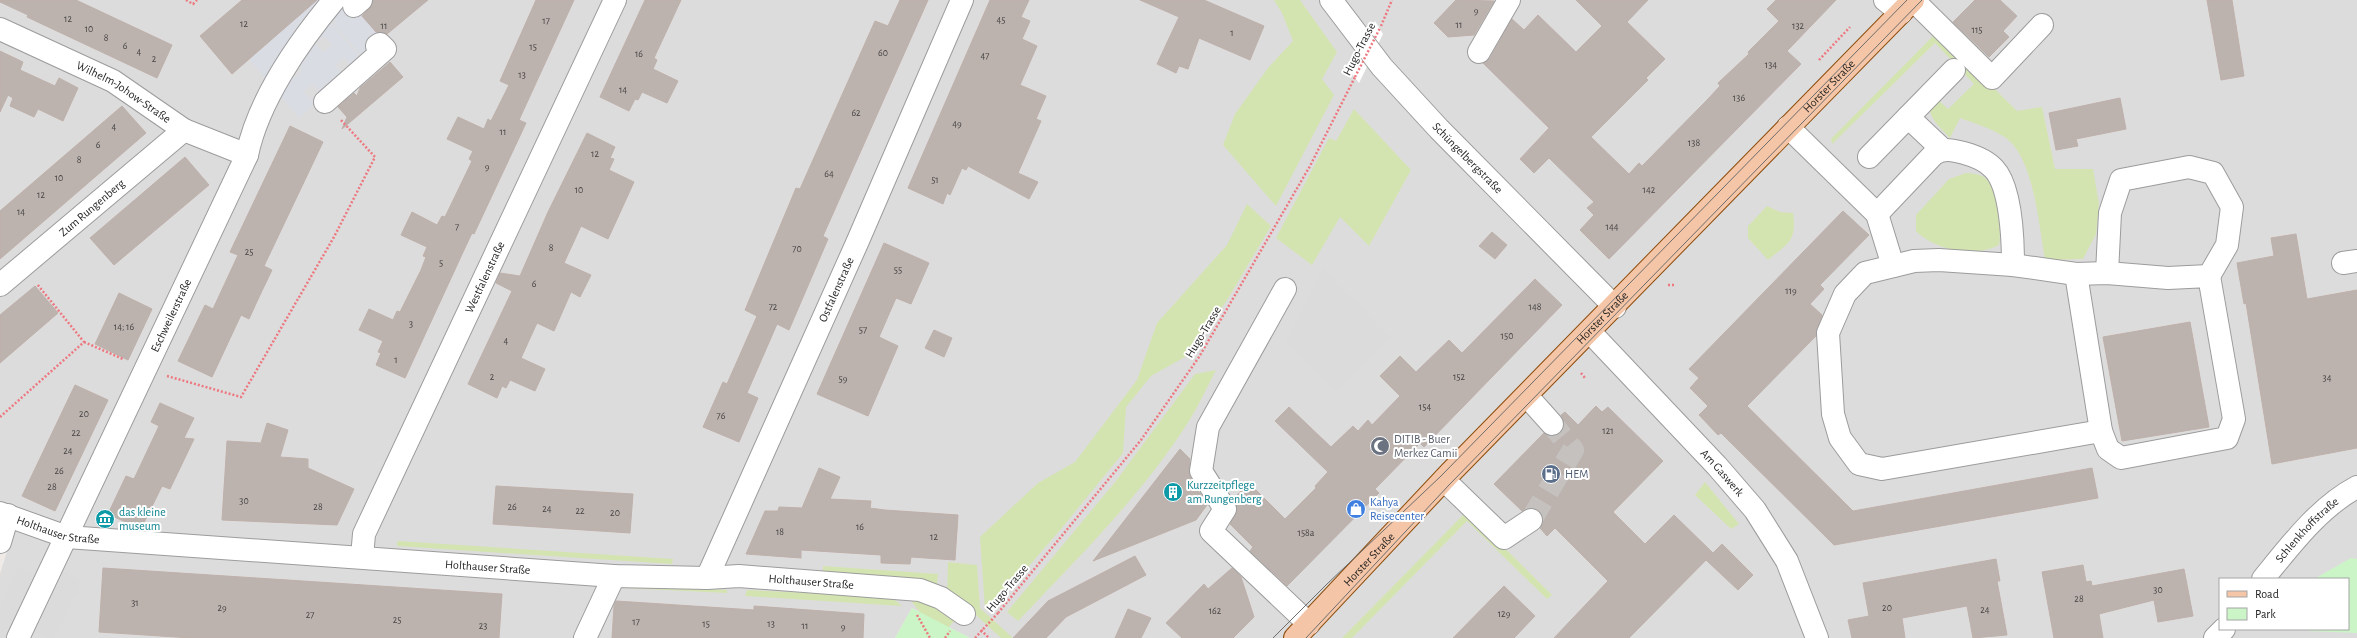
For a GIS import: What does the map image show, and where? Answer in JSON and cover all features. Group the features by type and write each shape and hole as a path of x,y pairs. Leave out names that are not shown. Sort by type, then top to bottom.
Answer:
{"main road":[{"name":"Horster Straße","path":"1302,631 1444,480 1615,307 1788,127 1903,3"}],"street":[{"name":"Westfalenstraße","path":"362,557 364,534 616,0"},
{"name":"Ostfalenstraße","path":"707,578 857,244 962,0"},
{"name":"Schüngelbergstraße","path":"1331,0 1382,67 1439,130 1615,307"},
{"path":"1479,52 1509,0"},
{"name":"Eschweilerstraße","path":"18,638 146,370 248,147 273,88 303,37 348,1"},
{"path":"1903,3 1992,78 2042,25"},
{"name":"Wilhelm-Johow-Straße","path":"0,29 114,81 184,130 248,147"},
{"path":"325,102 385,49 380,44 377,46"},
{"path":"1869,157 1954,70"},
{"path":"1908,117 1942,149 1955,151 1982,159 1994,169 2002,183 2013,249 2013,264"},
{"path":"1788,127 1877,214 1893,266"},
{"name":"Zum Rungenberg","path":"0,285 184,130"},
{"path":"1877,214 1934,154 1942,149"},
{"path":"2076,274 2101,431 2108,449 2121,458 2227,438 2234,419 2209,276 2227,244 2232,206 2214,173 2189,167 2121,180 2110,213 2107,273"},
{"path":"2101,431 1882,469 1859,464 1840,438 1833,414 1828,333 1845,294 1865,273 1914,261 1938,260 2013,264 2076,274 2107,273 2168,278 2209,276"},
{"path":"1285,289 1208,426 1201,471 1225,509 1211,531 1302,631"},
{"name":"Am Gaswerk","path":"1590,332 1717,466 1755,510 1788,561 1817,638"},
{"path":"1527,396 1552,424"},
{"path":"1444,480 1504,538 1531,520"},
{"name":"Schlenkhoffstraße","path":"2264,578 2284,553 2337,498 2357,487"},
{"name":"Holthauser Straße","path":"0,542 4,514 67,537 614,576 707,578 739,576 920,590 942,598 964,614"},
{"path":"585,638 614,576"},
{"path":"2215,638 2223,630"}],"path":[{"path":"186,0 193,4 197,0"},
{"name":"Hugo-Trasse","path":"975,638 998,614 1136,446 1199,357 1310,166 1380,28 1392,0"},
{"path":"23,266 84,342 146,370 241,397 334,237 375,157 325,102"},
{"path":"0,417 84,342"},
{"path":"1581,373 1585,378"}],"shaded area":[{"path":"0,0 2357,0 2357,638 970,638 912,608 895,638 0,638 0,574 9,545 0,542"},
{"path":"317,0 347,0 326,17 364,62 299,118 249,59","holes":["324,36 332,45 323,52 315,44","344,58 351,67 343,74 335,66","295,62 302,70 294,78 286,69","313,84 321,93 312,100 304,92"]},
{"path":"351,3 382,39 365,60 333,24 336,22 330,15 341,6 343,9"},
{"path":"1322,268 1390,337 1336,393 1285,342"},
{"path":"18,567 37,576 11,638 0,638 0,609"},
{"path":"61,571 82,581 53,638 45,638 31,631"}],"green space":[{"path":"1274,0 1300,0 1337,52 1322,79 1334,95 1276,206 1223,145 1235,114 1268,68 1293,41 1282,13"},
{"path":"1937,32 2017,111 2042,107 2055,169 2093,169 2099,204 2096,234 2083,259 2045,260 2037,211 2028,174 2022,158 2013,145 1998,133 1960,118 1950,138 1936,123 1930,108 1934,96 1948,109 1974,84 1935,43 1832,144 1831,139"},
{"path":"1354,109 1411,170 1369,246 1340,217 1312,265 1276,238 1329,138 1336,141"},
{"path":"1966,173 1984,177 1992,189 1995,198 1998,209 2000,238 1999,245 1990,249 1979,251 1956,250 1933,243 1916,231 1916,215 1949,179"},
{"path":"1247,204 1271,226 1229,297 1192,353 1151,376 1126,407 1123,453 1061,529 1003,596 985,610 980,537 1038,483 1075,462 1137,380 1157,323 1227,245"},
{"path":"1767,206 1780,212 1793,213 1794,223 1794,230 1790,241 1768,260 1748,238 1748,226"},
{"path":"1216,370 1189,421 1151,475 1130,500 1086,550 1018,621 1007,612 1116,481 1195,374"},
{"path":"1705,482 1739,524 1731,529 1695,495"},
{"path":"1467,511 1552,595 1547,599 1467,521 1352,638 1342,638"},
{"path":"397,541 673,559 672,564 397,546"},
{"path":"2351,558 2357,559 2357,633 2309,631 2349,630 2349,578 2316,578"},
{"path":"948,562 977,565 980,608 1013,638 1001,638 964,604 947,595"},
{"path":"823,566 938,574 937,584 823,577"},
{"path":"632,584 727,590 727,593 625,588"},
{"path":"747,590 891,597 902,606 745,596"},
{"path":"905,593 958,616 940,638"},
{"path":"912,608 970,638 895,638"}],"pier":[{"path":"1375,21 1383,34 1359,83 1350,71"}],"building":[{"path":"0,0 76,0 172,45 157,78 27,17 28,15 0,2"},
{"path":"242,0 317,0 232,74 200,36"},
{"path":"373,0 428,0 387,34 376,32 362,16 369,9"},
{"path":"536,0 574,0 519,120 526,123 474,234 472,233 405,378 376,365 381,353 378,352 383,341 359,330 369,309 393,320 397,311 400,312 421,270 426,257 423,256 427,247 401,235 412,212 437,225 442,216 445,217 472,161 469,159 473,151 447,139 458,117 484,129 488,119 491,121 509,85 500,81"},
{"path":"645,0 681,0 654,58 657,60 653,69 678,81 667,103 642,92 638,100 635,99 629,111 600,97"},
{"path":"900,0 928,0 823,236 828,239 789,330 777,324 747,393 758,398 739,442 703,427 723,382 727,384 757,316 745,310 796,188 800,189 875,21 888,26"},
{"path":"990,0 1029,0 1021,17 1030,21 1022,39 1037,46 1020,85 1046,96 1036,119 1041,121 1018,173 1038,182 1029,199 968,166 966,170 962,168 950,195 947,193 943,204 908,188"},
{"path":"1140,0 1204,0 1264,26 1250,60 1199,38 1188,69 1179,66 1176,73 1157,64 1179,17"},
{"path":"1456,0 1494,1 1474,35 1448,37 1434,23"},
{"path":"1576,0 1648,0 1627,22 1665,59 1646,78 1648,80 1591,137 1629,174 1639,163 1642,166 1707,100 1720,86 1718,83 1749,54 1748,52 1779,21 1767,9 1776,0 1836,0 1787,51 1801,64 1609,259 1580,230 1594,215 1587,208 1594,202 1549,158 1534,173 1520,159 1549,128 1483,63 1490,58 1512,19 1524,30 1538,15 1576,52 1602,26"},
{"path":"1975,0 2000,0 2017,16 2003,31 2009,37 1989,57 1953,22"},
{"path":"2207,0 2232,0 2244,76 2221,80"},
{"path":"0,51 23,62 20,70 55,86 59,78 78,88 63,121 38,109 34,117 10,106 13,98 8,95 0,112"},
{"path":"390,62 403,77 342,129 347,117 338,107 354,93 357,96 360,88"},
{"path":"2120,98 2126,129 2076,139 2078,146 2056,150 2049,113"},
{"path":"122,106 146,133 0,259 0,211"},
{"path":"290,126 323,142 264,266 272,270 249,319 241,315 212,377 178,361 205,305 213,309 238,255 230,252"},
{"path":"587,133 615,147 610,158 614,159 609,170 634,182 608,239 581,226 564,263 591,275 580,297 571,292 554,331 537,323 521,358 545,369 535,391 510,380 506,388 502,386 497,398 468,384 512,291 496,283 500,273 520,276 548,212"},
{"path":"185,157 209,185 114,265 90,238"},
{"path":"1843,211 1869,235 1820,285 1824,289 1810,304 1822,315 1816,336 1747,406 1853,511 2092,468 2098,498 1834,545 1721,433 1718,435 1699,415 1708,406 1690,388 1699,378 1689,369"},
{"path":"1492,232 1507,245 1495,259 1479,246"},
{"path":"2296,234 2307,299 2357,290 2357,448 2272,464 2246,303 2244,304 2237,263 2274,256 2271,238"},
{"path":"884,243 929,263 911,304 896,298 879,337 898,346 868,416 817,394"},
{"path":"1535,279 1562,305 1424,447 1420,443 1375,489 1379,493 1287,586 1250,551 1253,547 1230,524 1237,509 1233,499 1249,483 1285,519 1316,488 1315,486 1328,472 1275,421 1289,407 1331,447 1353,426 1358,431 1368,420 1372,425 1400,396 1380,376 1400,356 1416,372 1449,340 1462,353"},
{"path":"35,286 58,313 0,363 0,315"},
{"path":"119,293 152,309 128,360 95,344"},
{"path":"2190,322 2209,427 2122,441 2103,337"},
{"path":"934,330 952,338 944,357 925,348"},
{"path":"75,385 108,400 55,511 22,496"},
{"path":"160,403 194,418 184,438 194,439 170,489 162,486 141,529 108,514 126,476 134,479 159,426 151,422"},
{"path":"1596,406 1602,412 1608,407 1663,461 1613,512 1645,544 1674,515 1713,553 1629,638 1554,638 1608,581 1555,528 1547,536 1540,528 1543,519 1537,509 1530,508 1522,511 1494,484 1544,433 1554,436 1561,433 1564,422 1561,415 1565,412 1578,425"},
{"path":"267,423 288,430 280,457 308,459 308,468 354,489 337,525 222,520 227,441 261,443"},
{"name":"Kurzzeitpflege am Rungenberg","path":"1180,449 1190,459 1189,470 1192,486 1200,493 1207,505 1196,520 1093,561"},
{"path":"819,468 840,477 830,499 871,501 870,508 885,510 958,515 955,560 911,557 910,564 881,563 881,555 801,550 801,558 746,554 765,511 778,511 779,507 802,508"},
{"path":"496,486 633,494 630,533 493,524"},
{"path":"1722,544 1753,575 1738,590 1706,560"},
{"path":"1135,556 1146,575 1066,617 1046,638 1013,638 1048,601"},
{"path":"1996,559 2000,581 1997,581 2007,635 1973,638 1967,606 1902,618 1905,638 1852,638 1848,620 1869,616 1863,583"},
{"path":"2083,565 2086,582 2091,581 2092,586 2184,569 2193,616 2158,622 2154,600 2099,614 2103,638 2054,638 2042,572"},
{"path":"103,568 502,594 499,638 191,638 99,632"},
{"path":"1232,568 1241,577 1254,617 1233,638 1182,638 1166,623 1204,584 1208,589"},
{"path":"1504,586 1535,616 1514,638 1453,638"},
{"path":"616,601 754,610 754,606 864,614 863,638 612,638 614,606"},
{"path":"1128,609 1151,618 1141,638 1115,638"}],"tunnel":[{"path":"1531,520 1573,450 1552,424"}],"tram line":[{"path":"1273,638 1327,584 1441,476 1907,0"},
{"path":"1306,638 1449,485 1922,0"}],"place":[{"name":"DITIB - Buer Merkez Camii","path":"1380,446"},
{"name":"HEM","path":"1551,474"},
{"name":"Kurzzeitpflege am Rungenberg","path":"1173,492"},
{"name":"Kahya Reisecenter","path":"1356,509"},
{"name":"das kleine museum","path":"105,519"}]}
